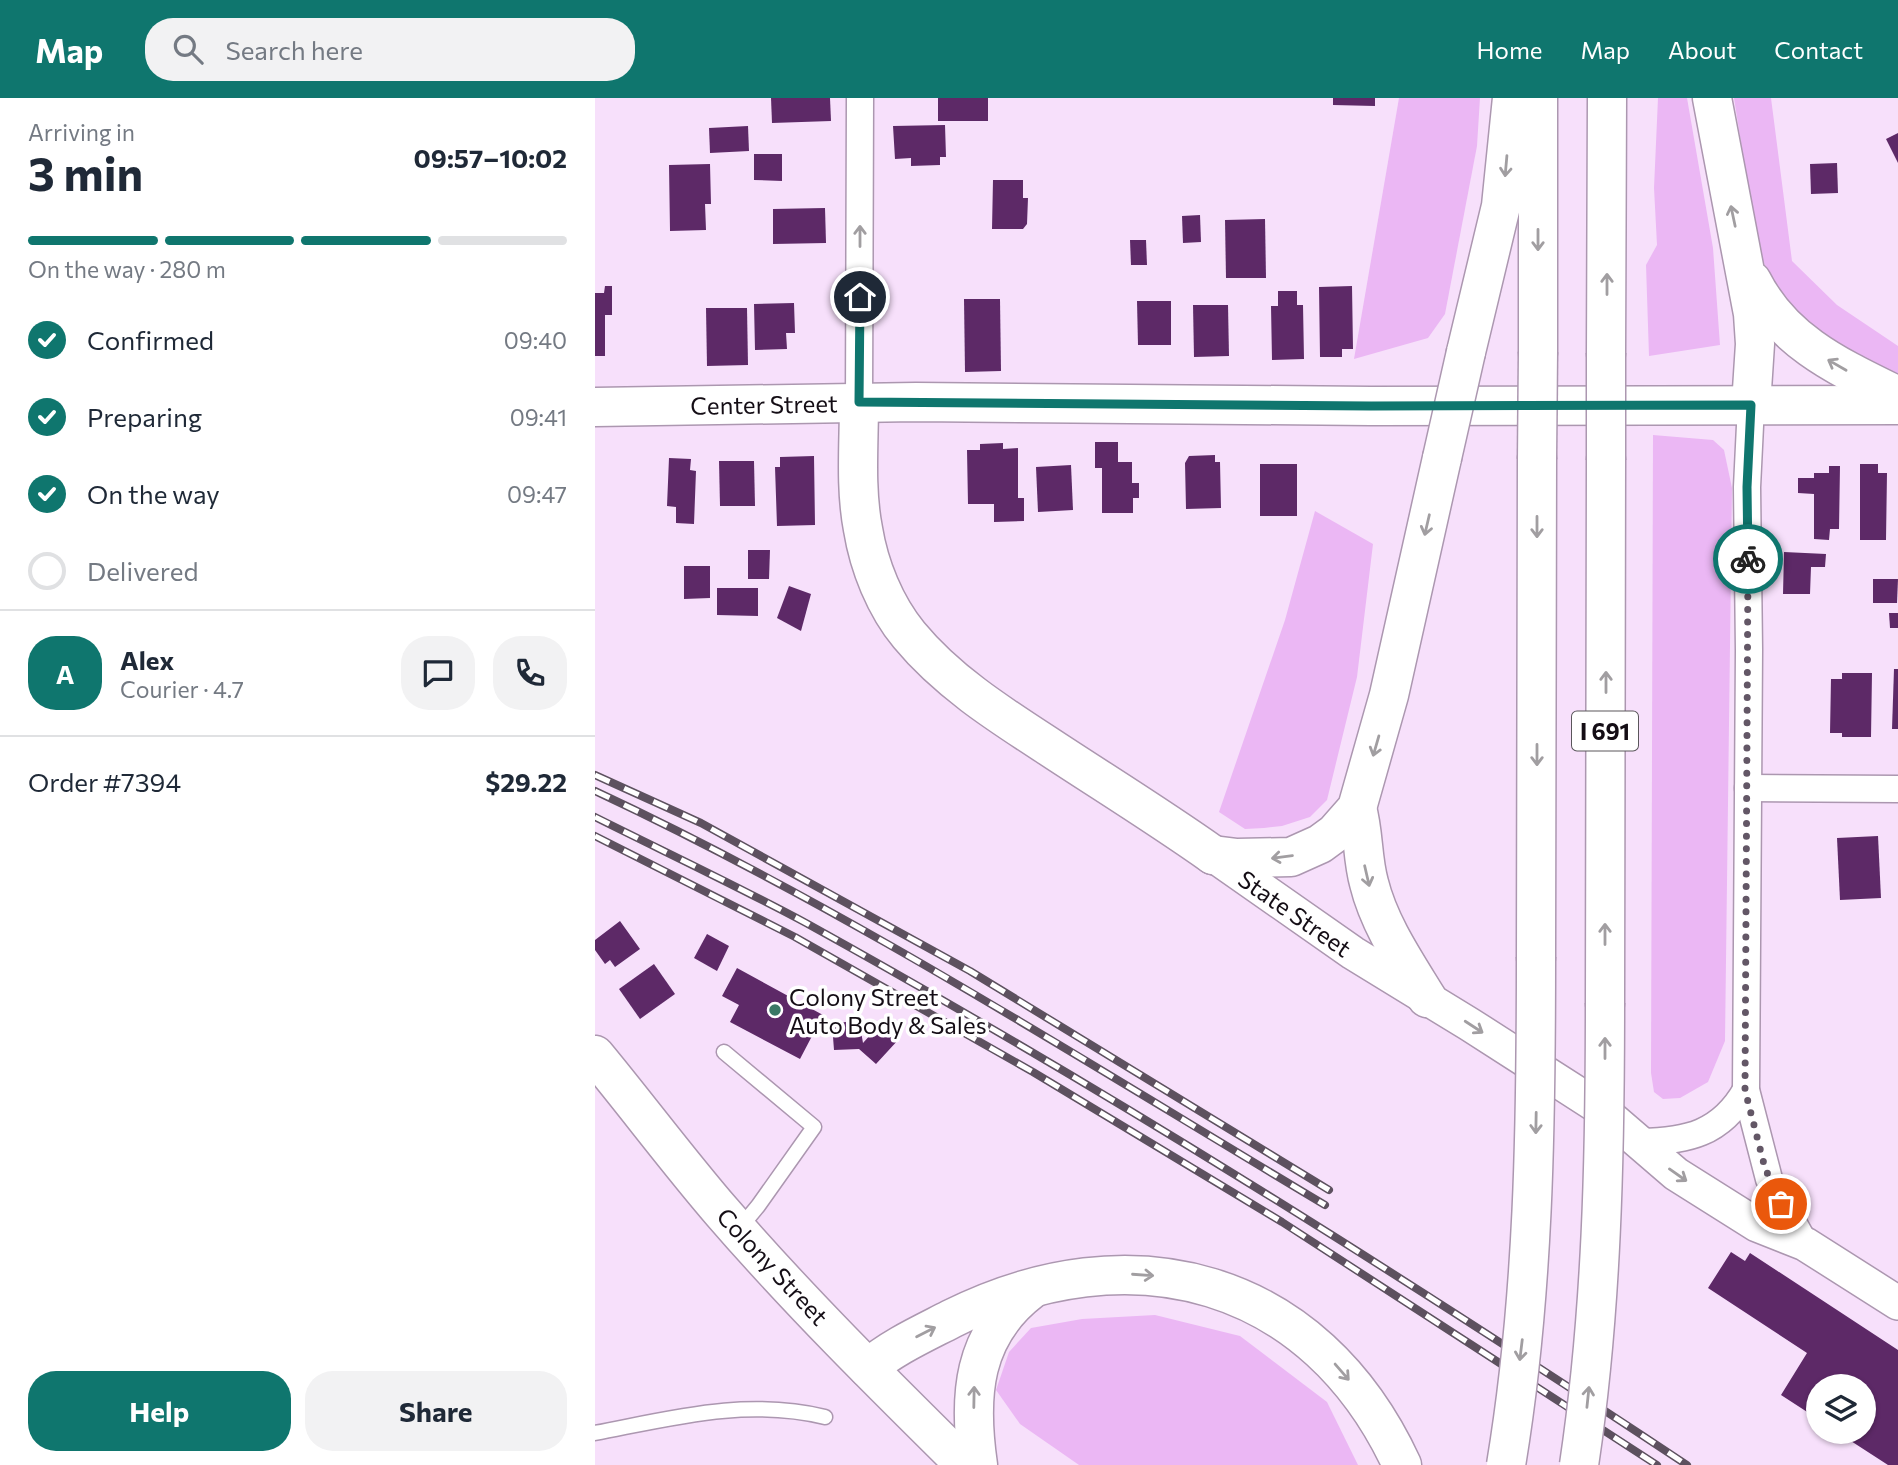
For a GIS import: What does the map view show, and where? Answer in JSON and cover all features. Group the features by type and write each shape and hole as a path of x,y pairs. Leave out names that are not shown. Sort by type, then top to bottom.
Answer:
{"main road":[{"path":"1213,855 1237,858 1291,857 1320,844 1343,825 1357,808 1389,695 1501,206 1512,98"},
{"name":"I 691","path":"1506,1465 1525,1317 1536,1129 1538,98"},
{"name":"I 691","path":"1579,1465 1594,1342 1605,1135 1607,98"},
{"path":"1712,98 1744,264 1755,344 1751,405"},
{"path":"1744,264 1772,314 1791,334 1842,367 1898,396"},
{"name":"Center Street","path":"595,407 859,402 1358,406 1898,405"},
{"name":"State Street","path":"859,402 859,493 863,530 883,591 908,633 943,669 989,706 1213,855"},
{"path":"1357,808 1365,866 1374,899 1394,942 1427,998"},
{"name":"Colony Street","path":"595,1055 738,1230 868,1368 965,1465"},
{"path":"868,1368 894,1348 958,1316 1004,1297 1092,1276 1144,1275 1203,1286 1245,1300 1294,1328 1335,1363 1372,1410 1402,1465"},
{"path":"978,1465 974,1410 977,1367 987,1342 1000,1321 1014,1304 1033,1289"}],"street":[{"path":"859,402 860,98"},
{"path":"1751,405 1747,487 1745,1090 1769,1179 1805,1244"},
{"path":"1748,788 1898,789"},
{"name":"State Street","path":"1213,855 1353,953 1597,1107 1676,1174 1769,1230 1805,1244 1898,1303"},
{"path":"1640,1142 1679,1139 1708,1130 1731,1111 1745,1090"}],"lane":[{"path":"724,1052 814,1127 738,1230"},
{"path":"595,1433 685,1415 747,1408 795,1410 825,1417"}],"shaded area":[{"path":"1399,98 1480,98 1477,146 1445,314 1428,338 1354,359"},
{"path":"1658,98 1687,98 1713,248 1720,345 1649,356 1646,265 1657,245 1654,188"},
{"path":"1734,98 1771,98 1792,261 1837,305 1898,346 1898,374 1891,373 1809,331 1781,297 1762,259 1754,227"},
{"path":"1653,435 1713,440 1724,450 1732,488 1725,1041 1708,1082 1680,1098 1663,1099 1654,1092 1651,1073"},
{"path":"1315,511 1373,544 1357,677 1327,800 1310,817 1282,826 1245,829 1219,812 1285,620"},
{"path":"1155,1315 1240,1336 1327,1402 1358,1465 1079,1465 1020,1424 996,1390 1009,1352 1031,1328 1082,1319"}],"building":[{"path":"771,98 830,98 831,121 772,123"},
{"path":"938,98 988,98 988,121 938,121"},
{"path":"1333,98 1375,98 1375,106 1333,105"},
{"path":"945,125 946,157 940,157 940,165 911,166 911,158 895,159 893,126"},
{"path":"748,126 749,151 710,153 709,128"},
{"path":"1898,133 1898,163 1886,139"},
{"path":"754,154 782,154 782,181 754,180"},
{"path":"1837,163 1838,193 1811,194 1810,164"},
{"path":"710,164 711,204 705,204 706,230 670,231 669,165"},
{"path":"993,180 1023,180 1023,198 1028,198 1027,224 1023,229 992,229"},
{"path":"825,208 826,243 773,244 773,209"},
{"path":"1200,215 1201,242 1183,243 1182,216"},
{"path":"1265,219 1266,278 1226,278 1225,220"},
{"path":"1130,240 1146,240 1147,265 1131,265"},
{"path":"605,286 612,286 612,315 605,315 605,356 595,356 595,293 604,293"},
{"path":"1352,286 1353,349 1342,349 1342,357 1320,357 1319,287"},
{"path":"1278,291 1297,291 1297,305 1303,305 1304,359 1272,360 1271,306 1278,306"},
{"path":"964,299 1000,299 1001,371 965,372"},
{"path":"1137,301 1171,301 1171,345 1138,345"},
{"path":"794,303 795,333 786,333 787,349 755,350 754,304"},
{"path":"1193,305 1228,305 1229,356 1194,357"},
{"path":"706,308 747,308 748,365 707,366"},
{"path":"1095,442 1118,442 1118,462 1132,462 1132,483 1139,483 1139,498 1133,498 1133,513 1102,513 1102,468 1095,468"},
{"path":"1003,443 1003,449 1018,448 1018,498 1024,498 1024,521 994,522 994,504 968,504 967,450 980,450 980,444"},
{"path":"1215,455 1215,462 1220,462 1221,508 1186,509 1185,463 1189,456"},
{"path":"814,456 815,525 777,526 775,467 780,467 780,457"},
{"path":"669,458 691,459 690,470 696,471 694,524 676,523 676,507 667,506"},
{"path":"719,461 754,461 755,506 720,506"},
{"path":"1260,464 1297,464 1297,516 1260,516"},
{"path":"1860,464 1878,464 1878,473 1887,473 1886,540 1860,540"},
{"path":"1071,465 1073,510 1038,512 1036,467"},
{"path":"1829,466 1840,466 1839,529 1830,529 1829,540 1814,539 1814,494 1798,493 1798,478 1814,478 1814,473 1829,473"},
{"path":"748,550 770,550 769,579 748,579"},
{"path":"1784,552 1826,554 1825,567 1811,567 1810,594 1783,594"},
{"path":"684,566 710,566 710,598 684,599"},
{"path":"1873,579 1898,579 1897,603 1873,603"},
{"path":"789,586 811,594 801,631 777,618"},
{"path":"717,588 758,588 758,616 717,615"},
{"path":"1889,613 1898,613 1898,628 1890,628"},
{"path":"1894,669 1898,669 1898,729 1892,729"},
{"path":"1842,673 1872,673 1871,737 1842,737 1842,733 1830,733 1831,679 1842,679"},
{"path":"1878,836 1881,898 1840,900 1837,838"},
{"path":"620,921 640,949 615,967 610,960 605,964 595,950 595,940"},
{"path":"707,934 729,946 717,971 694,958"},
{"path":"654,964 675,994 640,1019 619,989"},
{"name":"Colony Street Auto Body & Sales","path":"737,968 823,1015 800,1059 730,1022 739,1005 722,996"},
{"path":"859,1020 863,1043 881,1023 899,1039 876,1064 859,1049 834,1050 832,1024"},
{"path":"1731,1252 1745,1261 1750,1253 1898,1350 1898,1465 1888,1465 1856,1444 1876,1444 1876,1374 1806,1374 1806,1411 1781,1395 1807,1353 1708,1288"}],"railway":[{"path":"595,775 701,823 970,971 1329,1190"},
{"path":"595,791 782,885 874,936 1325,1205"},
{"path":"595,817 806,923 1031,1051 1252,1185 1687,1465"},
{"path":"595,836 795,937 1033,1072 1282,1222 1657,1465"}],"way so far":[{"path":"1748,559 1745,1090 1761,1156 1781,1204"}],"place":[{"name":"Colony Street Auto Body & Sales","path":"775,1010"}],"route":[{"path":"860,297 859,402 1371,406 1751,405 1747,487 1748,559"}]}
